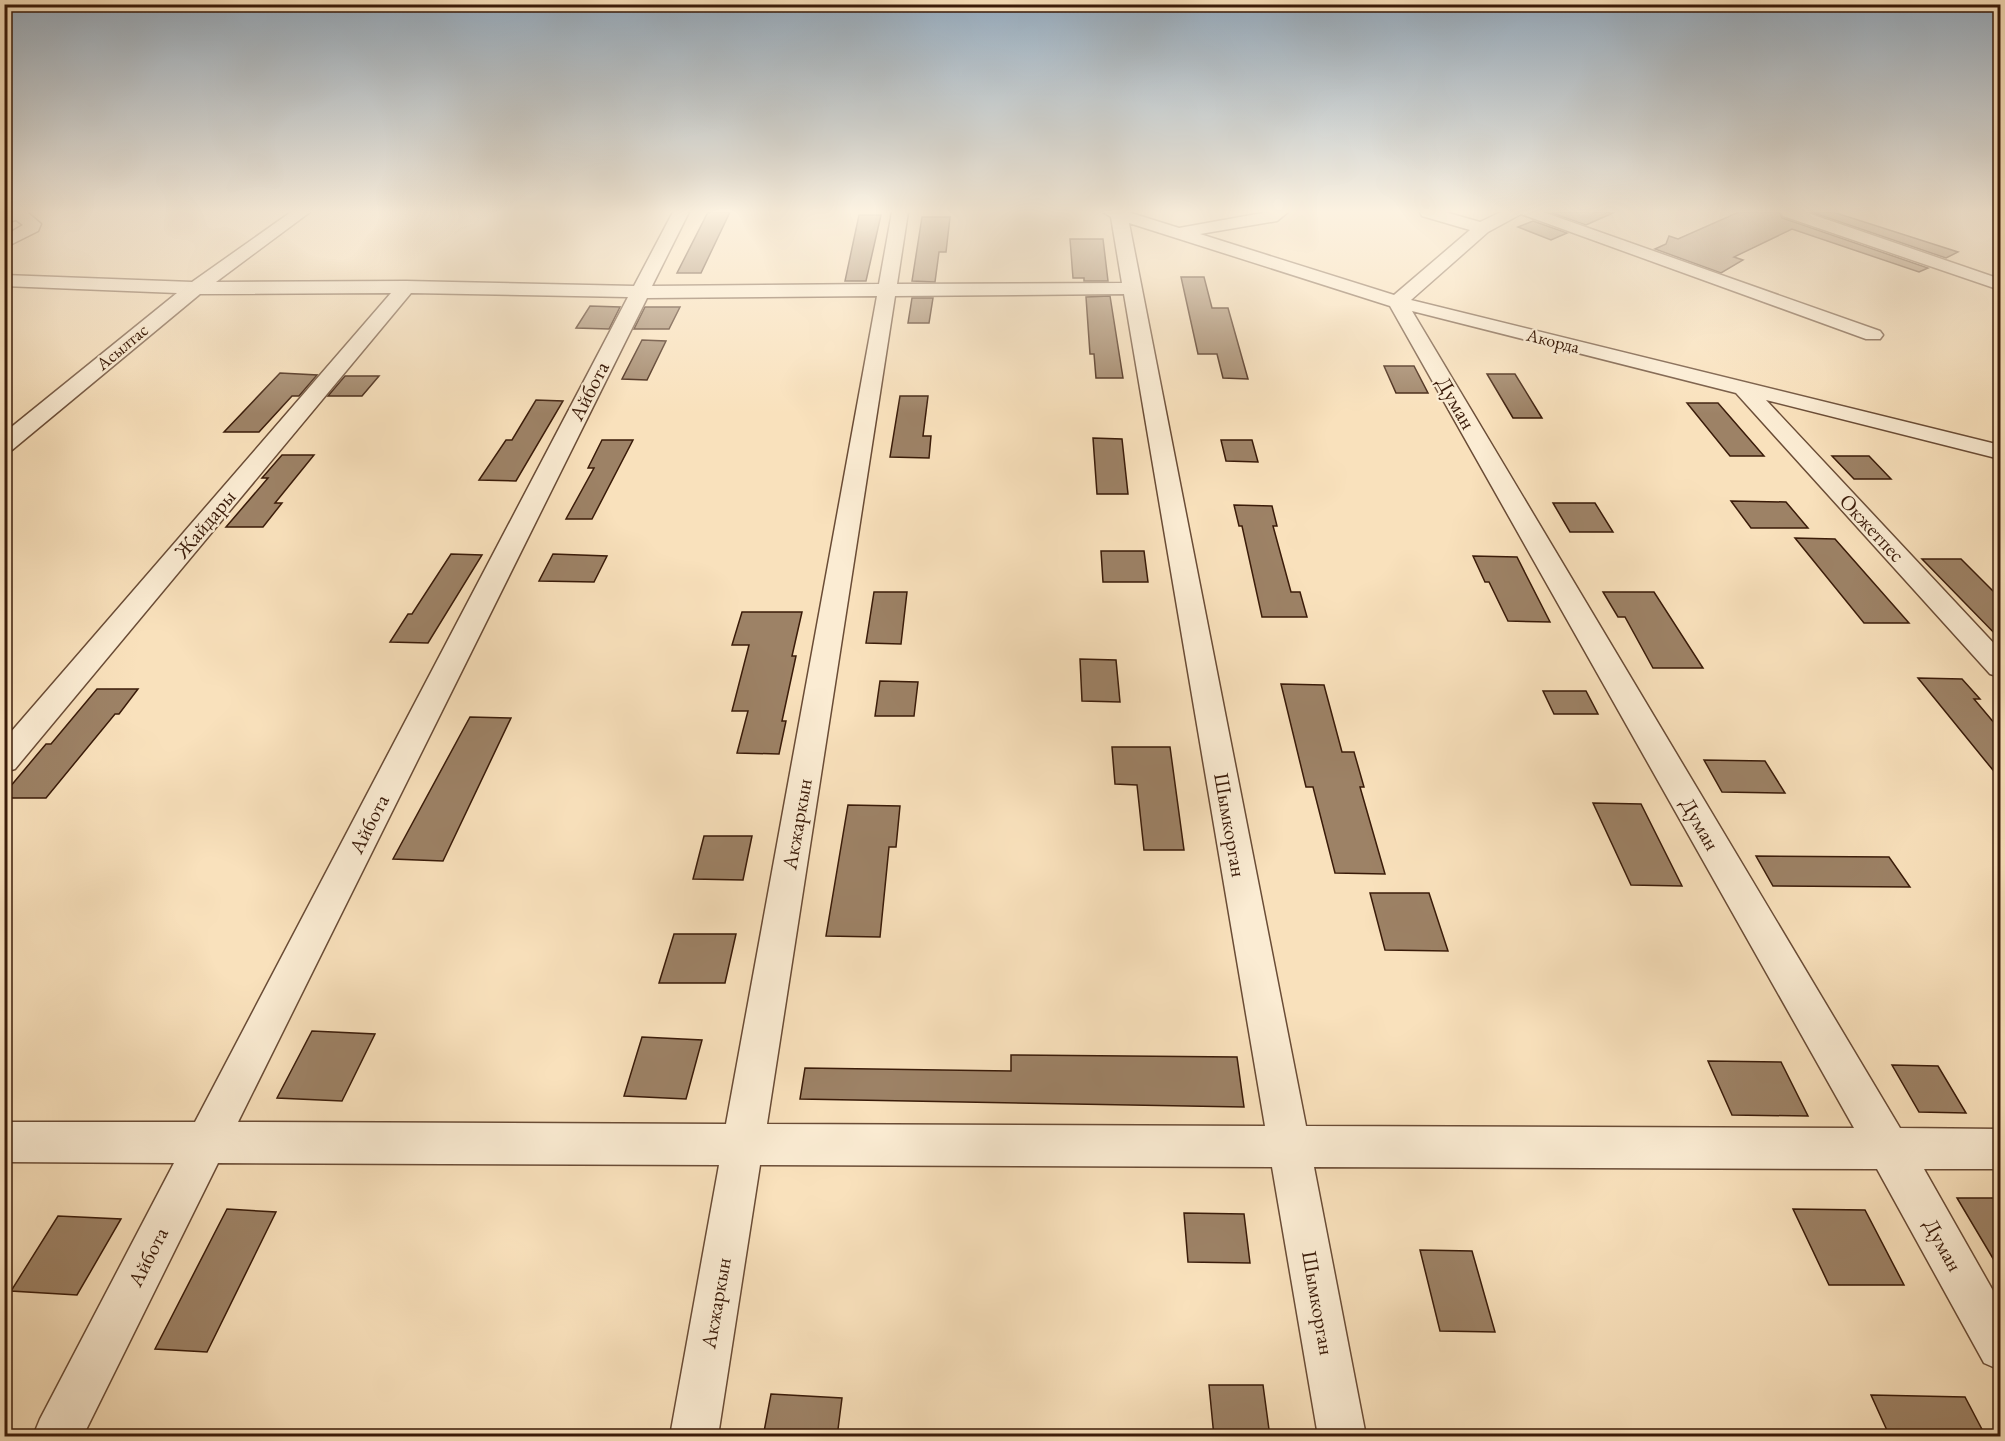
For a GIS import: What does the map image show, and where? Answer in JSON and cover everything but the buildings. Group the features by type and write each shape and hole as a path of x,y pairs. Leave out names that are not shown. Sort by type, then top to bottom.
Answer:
{"street":[{"name":"Асылтас","path":"4,445 207,279"},
{"name":"Айбота","path":"57,1437 647,279"},
{"name":"Акжаркын","path":"694,1437 889,279"},
{"name":"Шымкорган","path":"1131,279 1342,1437"},
{"name":"Акорда","path":"1325,279 1397,302 2001,452"},
{"path":"1397,302 1423,279"},
{"path":"1717,279 1873,335"},
{"path":"1984,279 2001,285"},
{"path":"4,280 195,288 406,287 640,292 1132,288"},
{"name":"Жайдары","path":"4,761 406,287"},
{"name":"Думан","path":"1397,302 1889,1149 2001,1347"},
{"name":"Окжетпес","path":"1743,388 2001,667"},
{"path":"4,1142 2001,1149"}]}
